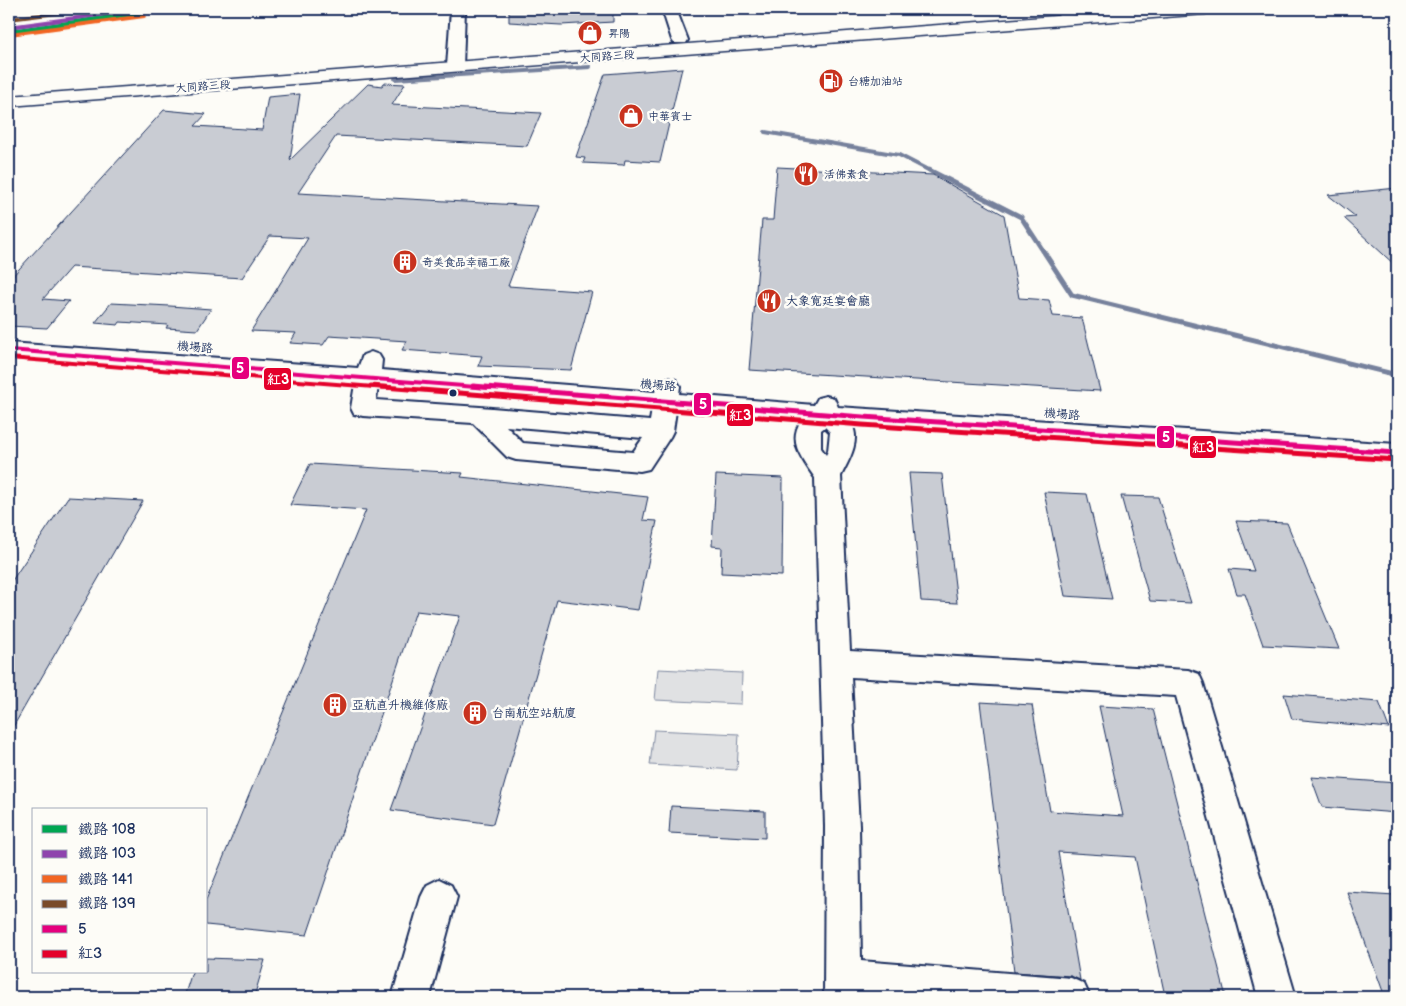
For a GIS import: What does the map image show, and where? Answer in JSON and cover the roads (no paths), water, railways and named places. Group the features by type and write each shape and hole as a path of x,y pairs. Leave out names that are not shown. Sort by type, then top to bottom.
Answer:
{"main road":[{"name":"大同路三段","path":"9,100 1064,13 1090,9"},
{"name":"大同路三段","path":"9,92 456,62 680,40 1064,13 1205,9"}],"street":[{"path":"456,62 458,9"},
{"path":"669,9 680,40"},
{"name":"機場路","path":"9,335 666,394 1397,453"},
{"name":"機場路","path":"9,350 370,368"},
{"path":"370,368 362,408 480,415 661,431"},
{"path":"480,415 516,451 640,462 661,431 666,394"},
{"path":"826,406 809,427 808,449 828,476 842,826 843,988 1071,997"},
{"name":"機場路","path":"826,406 1397,436"},
{"path":"835,663 1188,683 1277,997"},
{"path":"411,997 439,897"}],"waterway":[{"path":"395,79 590,67"},
{"path":"765,132 899,155 932,172"},
{"path":"929,170 1021,217 1072,295 1397,375"}],"rail line":[{"name":"139","path":"9,19 89,9"},
{"name":"103","path":"9,27 143,9"},
{"name":"108","path":"9,31 169,9"},
{"name":"141","path":"10,34 144,16"}],"place":[{"name":"昇陽","path":"590,33"},
{"name":"台糖加油站","path":"831,81"},
{"name":"中華賓士","path":"631,116"},
{"name":"活佛素食","path":"806,174"},
{"name":"奇美食品幸福工廠","path":"405,262"},
{"name":"大象寬廷宴會廳","path":"769,301"},
{"name":"亞航直升機維修廠","path":"335,705"},
{"name":"台南航空站航廈","path":"475,713"}]}
